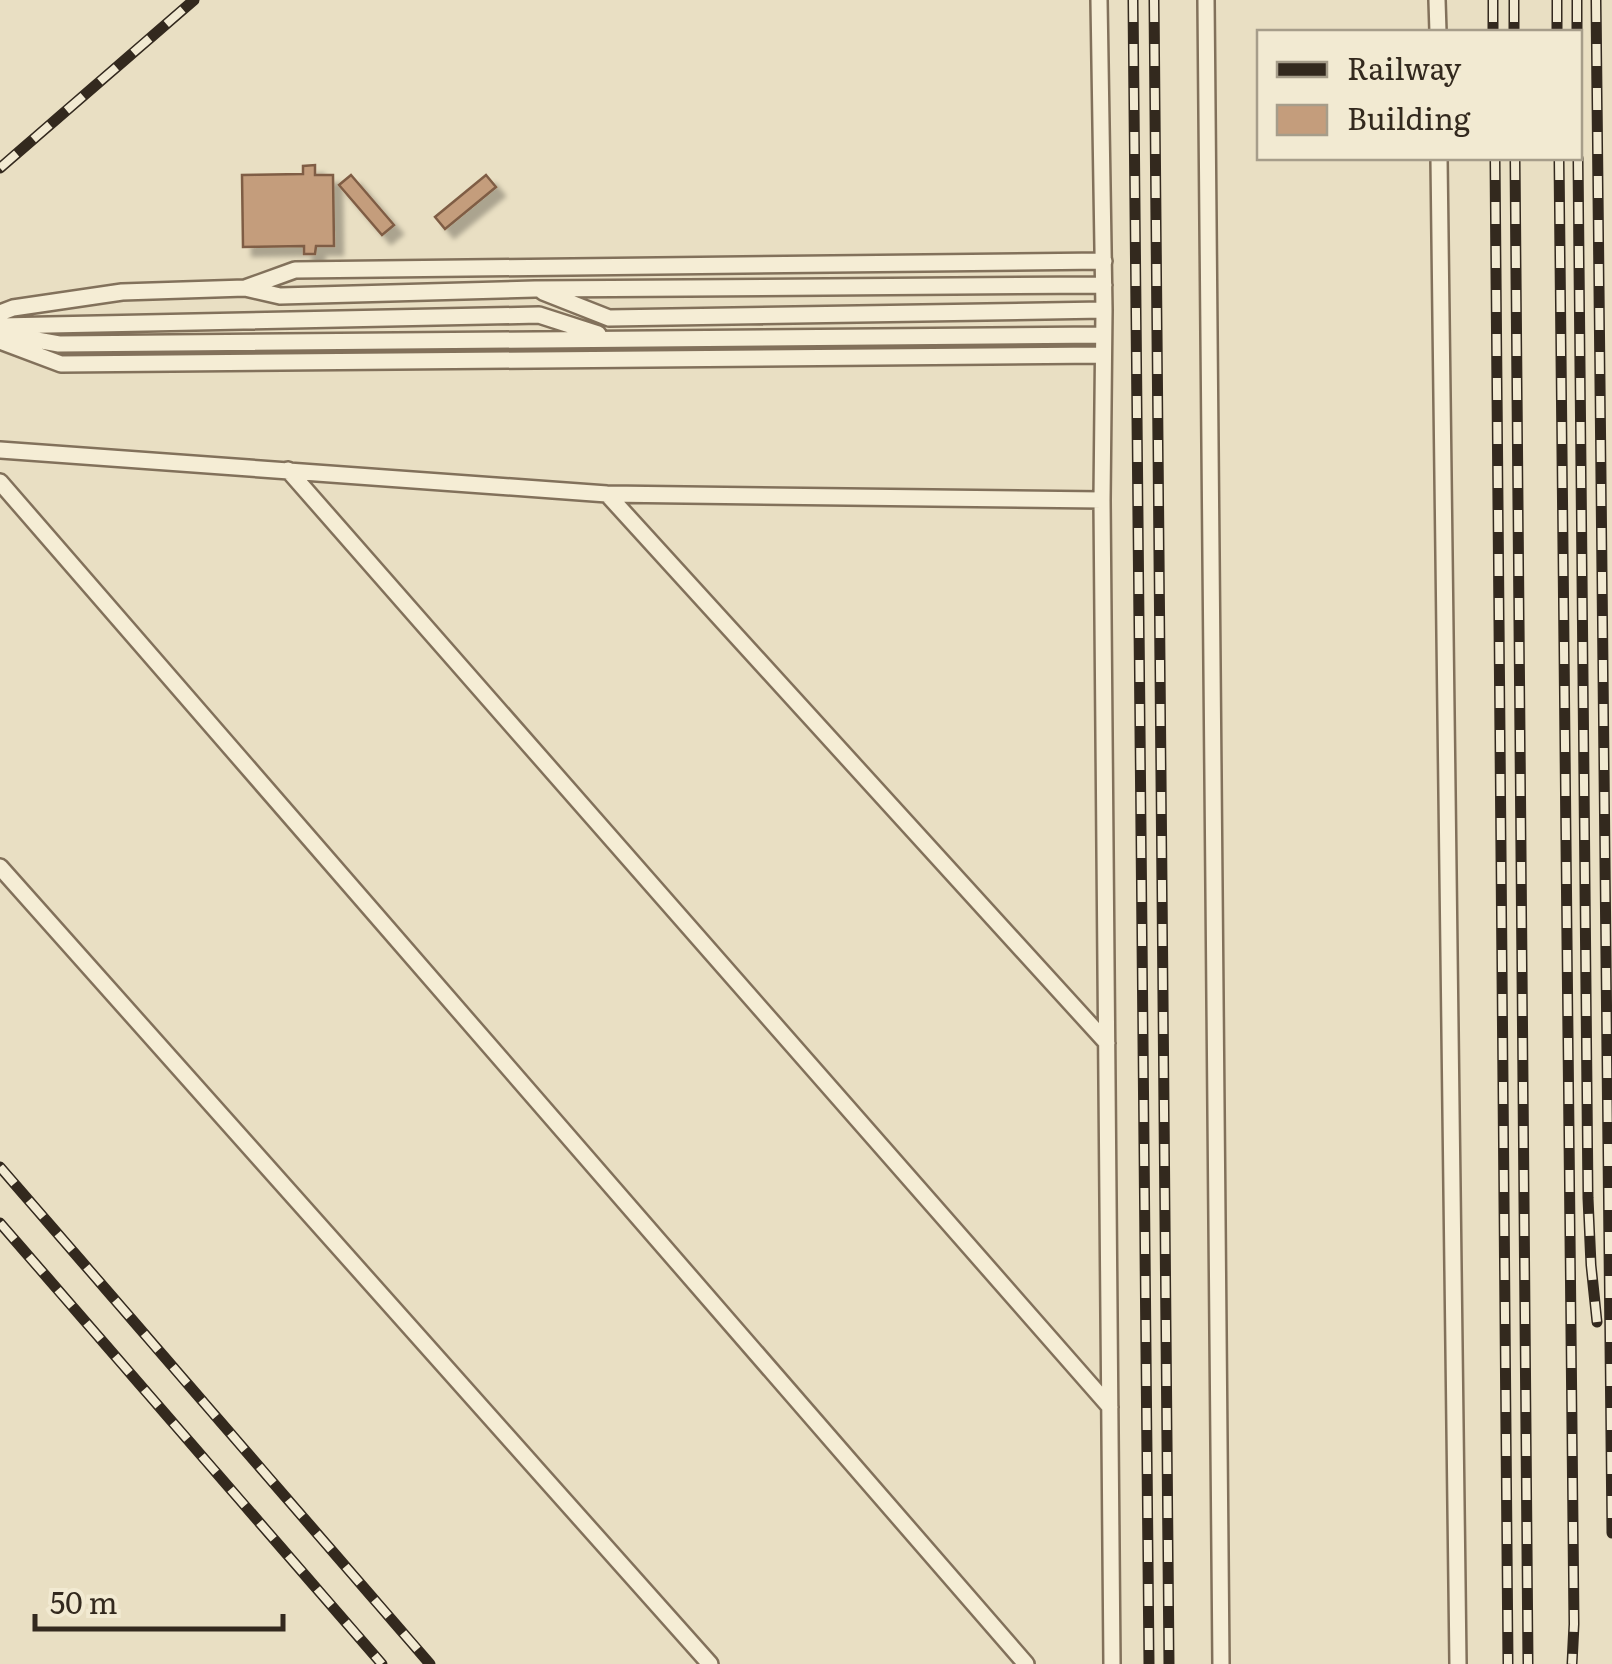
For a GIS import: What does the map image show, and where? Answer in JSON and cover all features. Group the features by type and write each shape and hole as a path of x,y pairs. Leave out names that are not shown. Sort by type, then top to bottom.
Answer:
{"lane":[{"path":"1099,0 1112,1664"},
{"path":"1206,0 1220,1664"},
{"path":"1438,0 1438,30"},
{"path":"1440,160 1458,1664"},
{"path":"244,288 295,270 1104,261"},
{"path":"0,313 122,292 244,288 280,296 536,289 1104,285"},
{"path":"536,289 609,318 1104,310"},
{"path":"0,334 540,315 610,338"},
{"path":"0,334 59,344 1103,334"},
{"path":"0,334 61,364 1103,355"},
{"path":"0,450 607,494 1102,500"},
{"path":"288,470 1110,1408"},
{"path":"0,482 1026,1664"},
{"path":"607,494 1107,1043"},
{"path":"0,867 710,1664"}],"building":[{"path":"315,165 315,175 333,175 334,246 316,246 315,254 304,254 304,246 243,247 242,175 303,174 303,166"},
{"path":"351,175 394,225 382,235 339,185"},
{"path":"486,175 496,187 445,229 435,217"}],"railway":[{"path":"0,168 194,0"},
{"path":"1133,0 1149,1664"},
{"path":"1154,0 1169,1664"},
{"path":"1493,0 1493,30"},
{"path":"1514,0 1514,30"},
{"path":"1557,0 1557,30"},
{"path":"1577,0 1577,30"},
{"path":"1596,0 1612,1533"},
{"path":"1495,160 1508,1664"},
{"path":"1515,160 1528,1664"},
{"path":"1559,160 1572,1664"},
{"path":"1578,160 1588,1198 1597,1322"},
{"path":"0,1167 430,1664"},
{"path":"0,1223 382,1664"}]}
